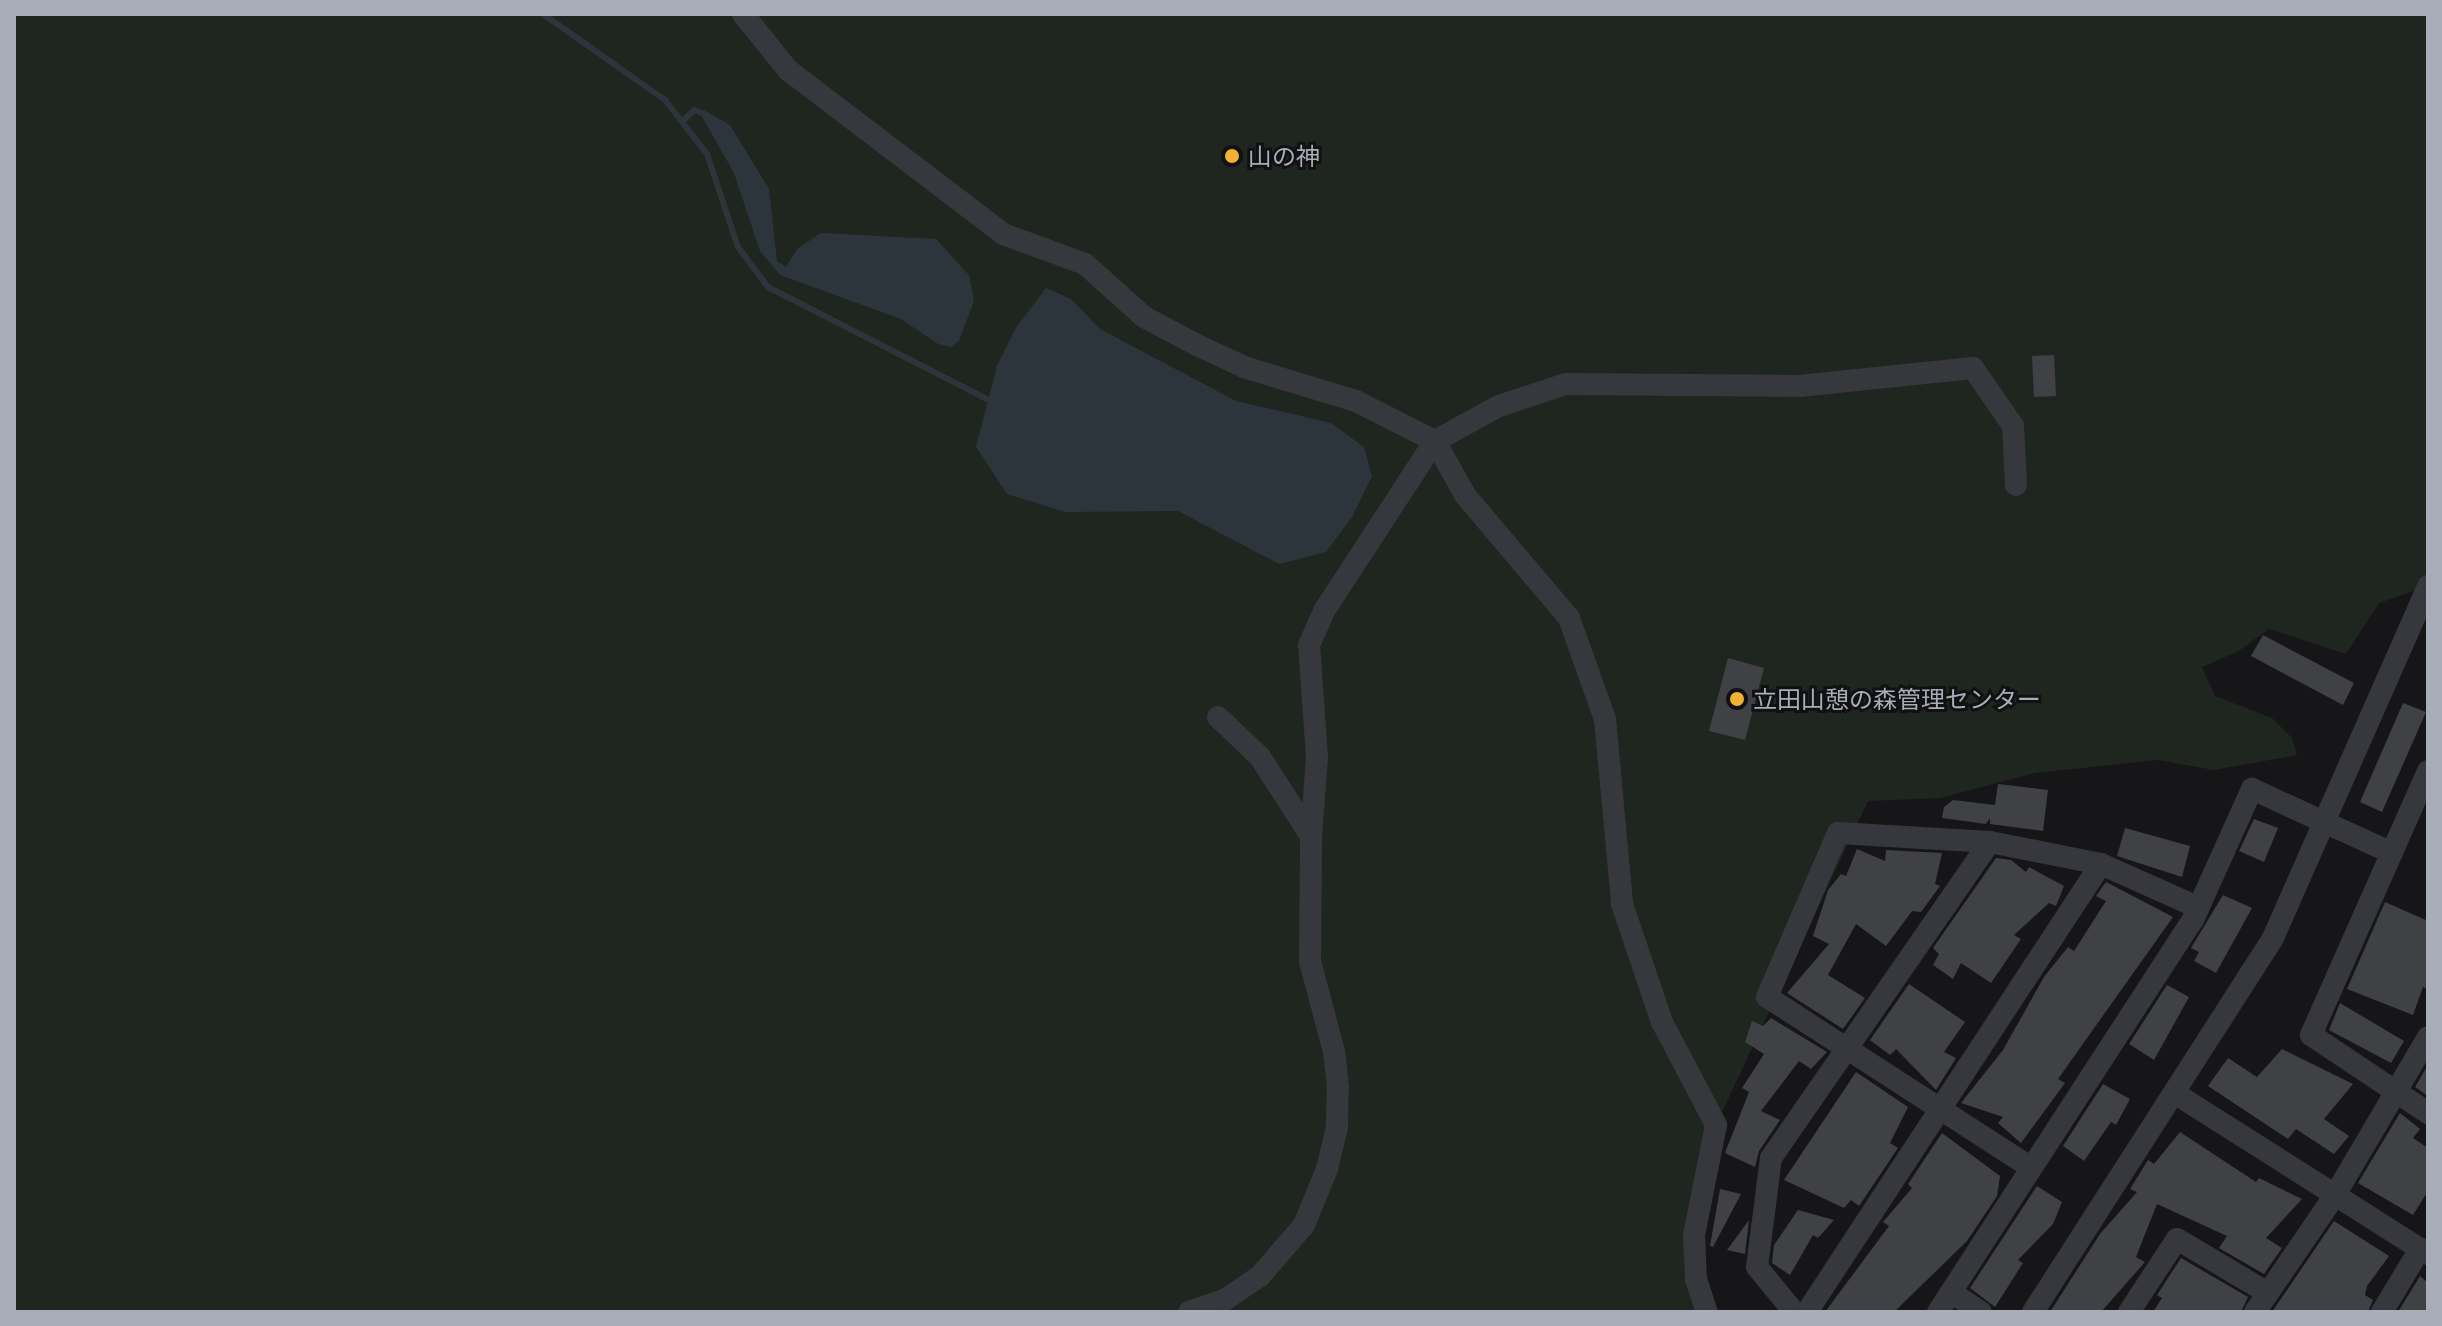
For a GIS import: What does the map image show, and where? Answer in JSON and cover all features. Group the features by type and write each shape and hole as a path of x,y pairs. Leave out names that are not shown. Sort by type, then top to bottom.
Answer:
{"street":[{"path":"743,14 788,70 1003,234 1085,264 1144,317 1197,345 1244,367 1356,401 1435,441 1465,495 1569,618 1605,719 1622,904 1662,1022 1716,1125 1694,1235 1696,1279 1707,1312"},
{"path":"1189,1312 1226,1299 1260,1276 1304,1225 1327,1169 1337,1127 1338,1088 1334,1052 1310,961 1311,836 1317,758 1309,645 1324,611 1435,441 1499,406 1566,384 1799,386 1973,368 2013,426 2016,485"},
{"path":"2033,1312 2176,1094 2273,938 2428,586"},
{"path":"1218,717 1260,757 1311,836"},
{"path":"2428,771 2311,1035 2428,1113"},
{"path":"1938,1312 2197,907 2252,789 2324,819 2392,853"},
{"path":"2030,1167 1767,997 1838,833 1990,842 2101,864 2197,907"},
{"path":"1794,1312 1757,1267 1771,1158 1850,1051 1990,842"},
{"path":"1807,1312 2101,864"},
{"path":"2129,1312 2177,1239 2261,1302 2335,1195 2428,1037"},
{"path":"2176,1094 2424,1252 2382,1312"},
{"path":"1951,1292 1981,1312"}],"shaded area":[{"path":"14,14 2428,14 2428,586 2379,603 2346,654 2269,629 2237,652 2202,667 2215,696 2272,718 2292,738 2297,755 2214,770 2158,760 2035,773 1940,798 1868,801 1716,1125 1694,1235 1707,1312 14,1312"},
{"path":"704,110 730,125 769,189 777,261 786,267 798,248 821,233 936,239 969,275 974,301 959,341 951,347 938,344 901,319 780,275 760,251 734,173 701,115"},
{"path":"1046,288 1071,299 1100,329 1236,401 1331,423 1364,447 1372,476 1352,517 1326,552 1279,564 1178,511 1065,512 1007,494 976,447 997,366 1015,329"}],"building":[{"path":"2054,355 2056,396 2034,397 2032,356"},
{"path":"2263,635 2354,683 2343,705 2251,656"},
{"name":"立田山憩の森管理センター","path":"1728,658 1764,668 1745,740 1709,731"},
{"path":"2403,703 2426,712 2382,812 2360,802"},
{"path":"1998,784 2048,790 2043,831 1990,824 1990,818 1986,824 1942,818 1944,807 1953,800 1995,805"},
{"path":"2254,819 2278,828 2264,862 2239,851"},
{"path":"2125,828 2190,846 2182,877 2117,856"},
{"path":"1857,849 1885,861 1886,850 1942,853 1935,884 1940,886 1921,912 1912,911 1886,946 1856,924 1828,975 1865,998 1843,1029 1787,993 1829,944 1813,936 1828,890 1841,874 1846,876"},
{"path":"1996,858 2011,860 2026,872 2029,867 2064,886 2056,906 2049,903 2014,935 2021,939 1991,983 1961,963 1953,979 1933,965 1939,954 1933,948"},
{"path":"2106,882 2173,917 2058,1079 2065,1083 2021,1143 1998,1123 2003,1117 1961,1103 2003,1050 2044,977 2068,947 2074,951 2106,901 2096,896"},
{"path":"2223,895 2252,908 2216,973 2194,961 2199,952 2191,948"},
{"path":"2385,902 2428,921 2428,989 2423,987 2413,1015 2347,989"},
{"path":"1909,984 1965,1022 1944,1052 1956,1058 1936,1090 1896,1049 1890,1055 1870,1040"},
{"path":"2167,985 2189,997 2154,1060 2129,1044"},
{"path":"2340,1003 2404,1041 2391,1063 2329,1030"},
{"path":"1771,1018 1827,1052 1811,1069 1799,1061 1761,1111 1780,1120 1759,1151 1755,1167 1725,1153 1749,1092 1742,1088 1764,1054 1745,1042 1752,1021 1763,1026"},
{"path":"2282,1049 2353,1084 2324,1119 2349,1136 2334,1154 2296,1129 2288,1139 2208,1086 2228,1058 2257,1077"},
{"path":"2428,1065 2428,1096 2415,1087"},
{"path":"1856,1072 1908,1107 1890,1143 1898,1148 1859,1206 1851,1200 1844,1208 1784,1180"},
{"path":"2103,1084 2130,1099 2116,1125 2111,1122 2084,1161 2063,1146"},
{"path":"2400,1113 2420,1129 2413,1138 2428,1148 2428,1191 2413,1215 2358,1183"},
{"path":"2180,1132 2256,1182 2259,1178 2302,1199 2266,1238 2282,1248 2264,1274 2219,1248 2227,1236 2157,1204 2136,1257 2145,1262 2101,1312 2050,1312 2100,1234 2137,1192 2130,1189 2148,1160 2154,1164"},
{"path":"1942,1133 2000,1176 1997,1196 1967,1241 1894,1312 1825,1312 1889,1226 1883,1222 1912,1188 1908,1184"},
{"path":"2037,1186 2062,1202 2053,1224 2018,1260 2023,1263 1995,1307 1970,1288"},
{"path":"1720,1189 1741,1194 1713,1247 1710,1246"},
{"path":"1798,1210 1834,1220 1818,1238 1813,1235 1790,1275 1772,1263 1774,1245"},
{"path":"1749,1220 1745,1254 1727,1250"},
{"path":"2334,1221 2389,1256 2367,1286 2365,1295 2373,1300 2368,1312 2272,1312"},
{"path":"2181,1258 2248,1297 2241,1312 2153,1312 2162,1298 2157,1295"},
{"path":"2420,1276 2428,1283 2428,1312 2398,1312"}],"waterway":[{"path":"543,14 665,100 707,154 738,247 768,287 987,399"},
{"path":"682,122 694,110 702,113"}],"place":[{"name":"山の神","path":"1232,156"},
{"name":"立田山憩の森管理センター","path":"1737,699"}]}
